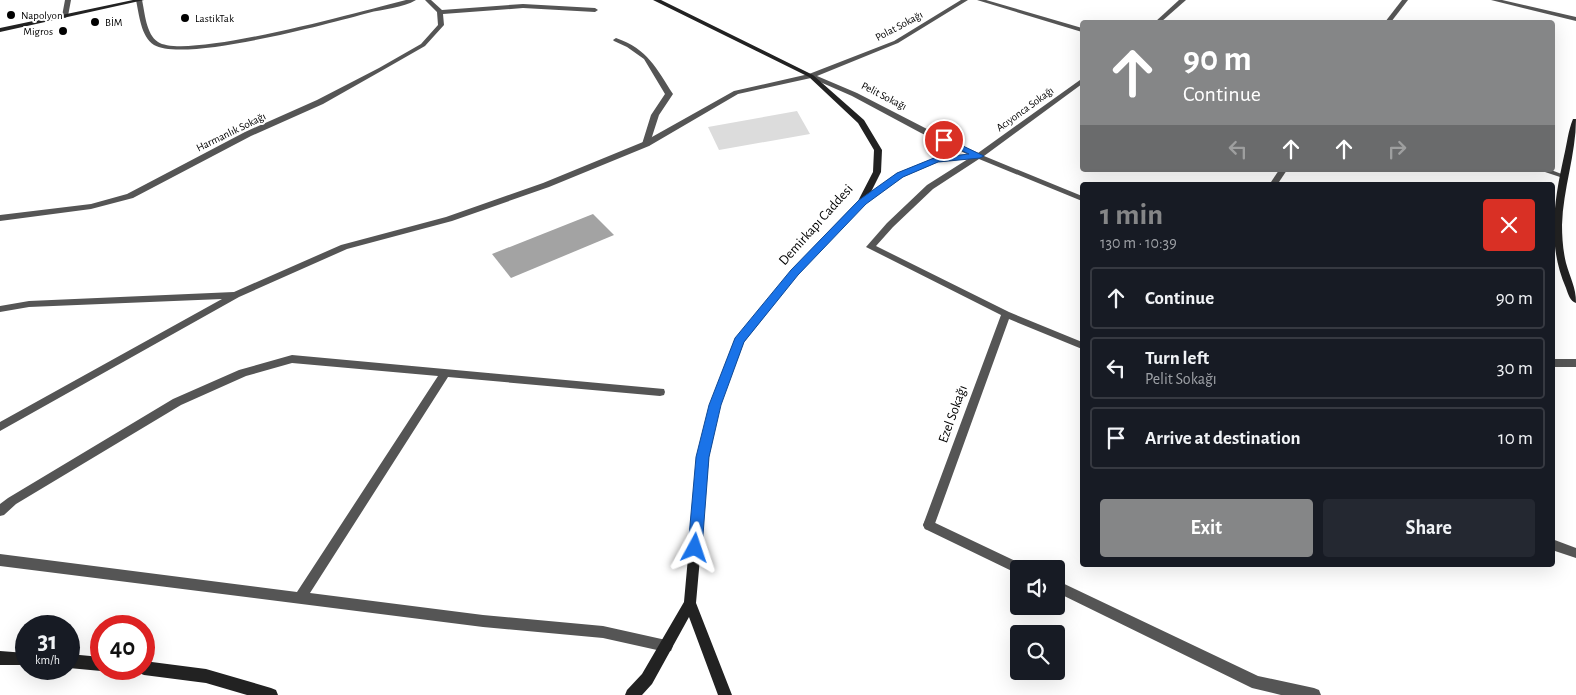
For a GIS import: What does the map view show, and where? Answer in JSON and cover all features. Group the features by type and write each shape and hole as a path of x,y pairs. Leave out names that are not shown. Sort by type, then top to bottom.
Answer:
{"street":[{"path":"65,16 68,0"},
{"path":"0,30 140,0 151,38 158,45 167,48 184,48 242,41 413,0"},
{"path":"428,0 440,12 523,6 595,10"},
{"name":"Demirkapı Caddesi","path":"632,695 647,679 690,603 703,457 715,405 739,341 794,272 862,202 877,172 878,150 861,122 811,76 656,0"},
{"name":"Polat Sokağı","path":"0,427 236,295 344,247 449,219 546,185 646,144 736,92 811,76 896,42 965,0"},
{"path":"980,0 1080,29"},
{"path":"1160,20 1183,0"},
{"path":"1390,20 1405,0"},
{"path":"1494,0 1576,19"},
{"name":"Harmanlık Sokağı","path":"0,218 91,206 130,196 248,134 320,102 423,45 441,25 440,12"},
{"path":"616,40 629,46 646,58 669,94 655,115 646,144"},
{"name":"Pelit Sokağı","path":"811,76 831,82 926,132 1006,169 1080,198"},
{"name":"Acıyonca Sokağı","path":"1006,314 870,247 930,187 980,156 1080,83"},
{"path":"1576,121 1563,176 1558,232 1560,256 1567,282 1576,300"},
{"path":"862,202 900,175 937,160 980,156"},
{"path":"1550,172 1563,176"},
{"path":"0,309 29,304 236,295"},
{"path":"1006,314 1080,345"},
{"name":"Ezel Sokağı","path":"1006,314 929,525 1010,564"},
{"path":"0,511 18,497 177,402 243,373 292,359 660,392"},
{"path":"1555,363 1576,363"},
{"path":"300,598 445,373"},
{"path":"1555,545 1576,553"},
{"path":"0,560 484,621 603,632 666,646"},
{"path":"1065,590 1257,683 1314,695"},
{"name":"Demirkapı Caddesi","path":"690,603 726,695"},
{"path":"0,658 15,659"},
{"path":"155,669 206,676 271,695"}],"shaded area":[{"path":"797,111 810,134 719,150 708,127"},
{"path":"593,214 614,235 511,278 492,254"}],"place":[{"name":"Napolyon","path":"11,15"},
{"name":"LastikTak","path":"185,18"},
{"name":"BİM","path":"95,22"},
{"name":"Migros","path":"63,31"}],"route":[{"path":"695,548 703,457 715,405 739,341 794,272 862,202 900,175 937,160 980,156 944,140"}]}
